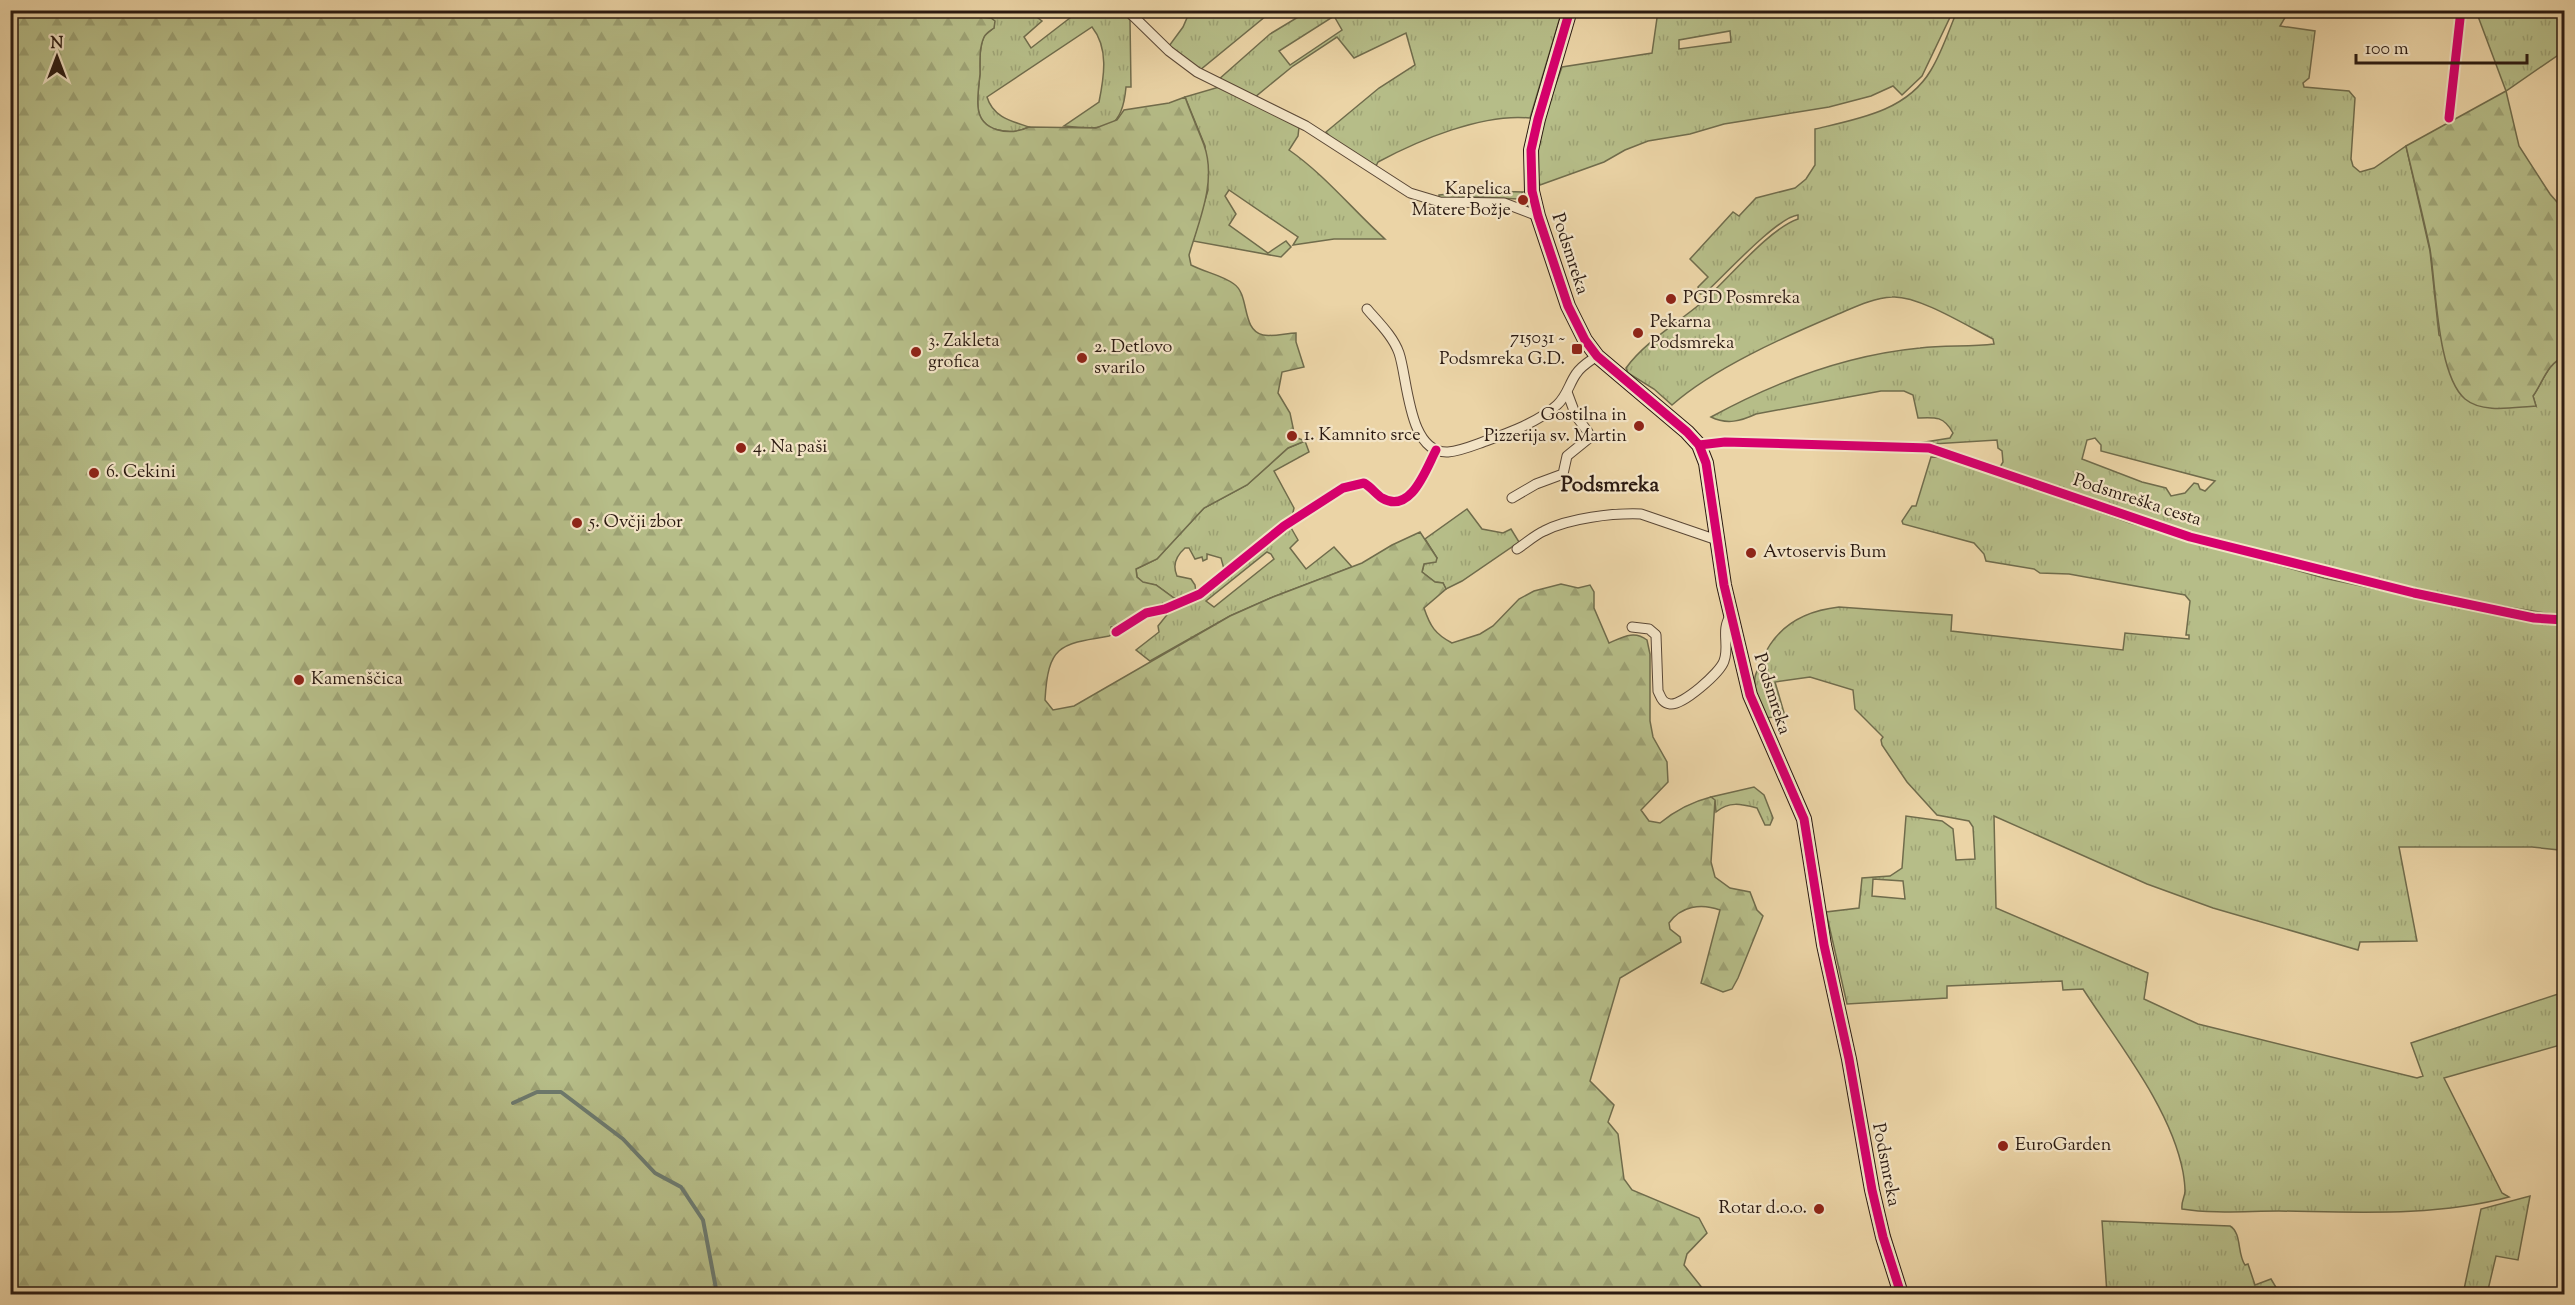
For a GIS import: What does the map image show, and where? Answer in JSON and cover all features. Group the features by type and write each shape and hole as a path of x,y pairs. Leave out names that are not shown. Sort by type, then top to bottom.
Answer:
{"street":[{"name":"Podsmreka","path":"1126,10 1169,51 1197,72 1306,126 1410,193 1440,202 1504,203 1538,216"},
{"name":"Podsmreka","path":"1570,10 1531,150 1532,191 1538,216 1568,306 1585,340 1597,356 1680,426 1699,445 1706,463 1731,615 1750,695 1804,819 1822,935 1872,1190 1883,1237 1901,1294"},
{"path":"2449,118 2461,10"},
{"path":"1367,309 1391,337 1399,352 1417,430 1427,444 1436,450 1448,452 1469,447 1536,419 1557,404 1567,392 1575,375 1597,356"},
{"path":"1512,498 1536,484 1563,474 1567,456 1588,439 1588,432 1576,416 1567,392"},
{"name":"Podsmreška cesta","path":"1699,445 1725,442 1929,448 2190,537 2414,593 2523,616 2565,620"},
{"path":"1116,632 1146,613 1165,609 1200,594 1284,526 1343,488 1364,483 1381,498 1392,502 1402,501 1411,495 1423,477 1436,450"},
{"path":"1517,549 1544,531 1561,524 1629,514 1641,514 1718,540"},
{"path":"1632,627 1649,629 1656,635 1661,699 1667,704 1675,704 1710,679 1720,668 1725,660 1725,624 1731,615"}],"green space":[{"path":"11,11 965,11 970,16 991,18 995,21 994,28 985,36 981,46 978,107 984,122 997,130 1013,131 1029,127 1096,128 1117,120 1124,110 1169,103 1185,97 1204,145 1209,173 1202,215 1189,255 1191,265 1224,278 1239,289 1248,320 1256,332 1263,335 1296,333 1296,342 1304,367 1282,372 1278,393 1290,413 1295,437 1305,441 1288,448 1247,485 1204,508 1157,559 1136,569 1137,577 1143,582 1156,585 1174,598 1182,600 1141,611 1118,626 1111,627 1109,636 1068,645 1060,650 1049,668 1045,700 1053,710 1074,706 1230,616 1362,563 1420,532 1437,558 1436,562 1424,564 1422,572 1435,582 1443,583 1446,589 1424,608 1434,629 1452,643 1480,634 1493,626 1519,599 1534,591 1561,584 1578,588 1590,585 1594,592 1594,608 1609,643 1633,635 1647,640 1650,654 1650,721 1653,737 1667,762 1668,782 1641,810 1649,821 1660,823 1690,804 1711,797 1715,800 1711,862 1715,877 1730,888 1750,892 1757,910 1763,916 1738,978 1732,989 1723,992 1701,983 1720,910 1692,907 1674,917 1669,923 1670,929 1680,937 1681,942 1620,978 1590,1081 1614,1105 1608,1122 1618,1134 1624,1179 1632,1190 1699,1218 1707,1233 1687,1254 1684,1265 1707,1294 11,1294"},
{"path":"965,11 1035,11 1034,15 1042,21 1024,37 1031,48 1079,11 1122,11 1130,20 1131,87 1126,87 1124,102 1115,121 1108,125 1090,128 1064,126 1099,102 1104,63 1101,44 1092,27 987,97 998,114 1029,127 1005,131 990,127 980,115 978,99 981,46 985,36 994,28 981,17 970,16"},
{"path":"1190,11 1272,11 1200,70 1169,46 1183,27"},
{"path":"1308,11 1562,11 1530,118 1492,120 1452,130 1394,154 1378,162 1376,166 1334,141 1326,132 1379,88 1415,65 1406,33 1354,58 1337,37 1293,66 1255,97 1218,80 1270,34","holes":["1334,16 1342,30 1290,65 1279,51"]},
{"path":"1658,11 1953,11 1922,76 1902,95 1893,86 1871,96 1829,107 1724,124 1690,134 1648,141 1604,162 1540,185 1537,171 1539,141 1542,125 1562,67 1652,53","holes":["1730,31 1731,42 1679,49 1679,40"]},
{"path":"1957,11 2289,11 2280,26 2315,31 2309,78 2303,83 2304,87 2349,91 2355,98 2351,159 2353,166 2360,172 2374,168 2406,146 2430,251 2439,335 2536,406 2533,396 2554,364 2564,358 2564,423 2561,424 2562,435 2564,435 2564,616 2477,602 2306,563 2190,533 2000,467 2003,462 2002,451 1998,448 1997,440 1919,443 1950,438 1953,433 1946,423 1938,419 1918,418 1913,395 1904,391 1881,391 1756,414 1734,421 1723,421 1711,417 1760,392 1812,372 1866,357 1920,348 1994,344 1993,339 1915,301 1892,297 1870,301 1849,309 1750,354 1708,378 1672,405 1654,389 1628,373 1626,368 1642,350 1700,304 1761,244 1774,233 1798,219 1798,215 1777,226 1703,295 1700,294 1698,287 1708,277 1690,259 1733,212 1739,216 1756,198 1795,188 1806,179 1815,165 1815,129 1880,111 1909,95 1921,84 1942,48","holes":["2095,438 2101,445 2101,451 2215,481 2205,491 2194,483 2185,493 2171,496 2166,488 2142,482 2082,459 2087,440"]},
{"path":"2476,11 2564,11 2564,51 2506,91"},
{"path":"1219,87 1299,127 1298,136 1289,150 1326,181 1385,239 1334,239 1293,245 1298,237 1229,190 1225,196 1236,214 1229,225 1268,253 1286,241 1291,247 1281,257 1193,241 1208,190 1205,146 1185,97"},
{"path":"2506,91 2519,146 2550,194 2564,210 2564,358 2554,364 2533,396 2536,406 2499,409 2481,407 2465,399 2456,387 2449,370 2439,328 2430,249 2406,146"},
{"path":"1485,191 1523,192 1518,199 1439,198 1439,195"},
{"path":"1305,441 1309,452 1274,471 1294,508 1292,517 1224,569 1221,558 1207,554 1207,559 1203,561 1202,557 1195,559 1189,548 1185,548 1179,554 1175,568 1177,576 1191,579 1196,593 1182,600 1174,598 1156,585 1143,583 1137,577 1136,569 1157,559 1204,508 1247,485 1288,448"},
{"path":"1931,457 1949,458 2130,523 2324,578 2492,614 2538,623 2564,625 2564,859 2559,850 2532,847 2399,847 2417,941 2360,942 2358,950 2213,908 2147,884 1994,816 1996,908 2148,973 2144,999 2198,1024 2417,1078 2423,1076 2411,1043 2564,992 2564,1044 2444,1078 2502,1193 2509,1197 2453,1208 2395,1212 2218,1212 2182,1209 2185,1191 2183,1172 2177,1148 2167,1124 2142,1077 2083,989 2063,990 2062,981 1947,986 1947,998 1847,1004 1826,912 1859,908 1862,878 1890,876 1902,868 1906,816 1942,821 1953,829 1956,860 1975,859 1973,827 1969,821 1937,815 1907,782 1882,745 1883,737 1855,709 1853,690 1810,677 1775,682 1785,716 1765,718 1756,693 1755,677 1768,648 1783,629 1792,622 1814,612 1839,607 1952,615 1951,631 2123,650 2125,633 2189,639 2189,635 2186,635 2190,601 2185,595 2069,574 2040,573 2034,569 1986,561 1984,554 1974,543 1903,524 1902,521 1912,506 1916,506","holes":["1873,879 1903,881 1905,899 1872,896"]},
{"path":"1467,509 1482,529 1503,533 1511,529 1519,542 1462,581 1446,589 1443,583 1435,582 1422,572 1424,564 1437,558 1425,539"},
{"path":"1290,526 1298,540 1290,548 1306,569 1334,547 1352,567 1230,616 1150,661 1136,650 1159,632 1158,626 1170,611 1201,596","holes":["1267,552 1274,559 1214,607 1206,601"]},
{"path":"1754,787 1764,795 1773,818 1770,825 1765,825 1757,808 1730,805 1716,812 1715,801 1711,797"},
{"path":"2530,1196 2518,1260 2496,1256 2487,1294 2463,1294 2481,1209"},
{"path":"2102,1221 2230,1226 2234,1229 2241,1255 2245,1265 2248,1264 2255,1285 2271,1279 2280,1294 2107,1294"}],"waterway":[{"path":"513,1103 537,1092 561,1092 623,1139 655,1173 681,1187 703,1220 717,1294"}],"cycle path":[{"path":"1570,10 1531,150 1532,191 1538,216 1568,306 1585,340 1597,356 1687,432 1699,445 1706,463 1724,585 1750,695 1804,819 1824,945 1849,1059 1872,1190 1883,1237 1901,1294"},
{"path":"2449,118 2461,10"},
{"path":"1699,445 1725,442 1929,448 2190,537 2414,593 2534,618 2564,620"},
{"path":"1116,632 1146,613 1165,609 1200,594 1284,526 1343,488 1364,483 1382,498 1392,502 1401,500 1416,488 1436,450"}],"place":[{"name":"Kapelica Matere Božje","path":"1523,200"},
{"name":"PGD Posmreka","path":"1671,299"},
{"name":"Pekarna Podsmreka","path":"1638,333"},
{"name":"715031 ~ Podsmreka G.D.","path":"1577,349"},
{"name":"3. Zakleta grofica","path":"916,352"},
{"name":"2. Detlovo svarilo","path":"1082,358"},
{"name":"Gostilna in Pizzerija sv. Martin","path":"1639,426"},
{"name":"1. Kamnito srce","path":"1292,436"},
{"name":"4. Na paši","path":"741,448"},
{"name":"6. Cekini","path":"94,473"},
{"name":"5. Ovčji zbor","path":"577,523"},
{"name":"Avtoservis Bum","path":"1751,553"},
{"name":"Kamenščica","path":"299,680"},
{"name":"EuroGarden","path":"2003,1146"},
{"name":"Rotar d.o.o.","path":"1819,1209"}],"district":[{"name":"Podsmreka","path":"1610,486"}]}
